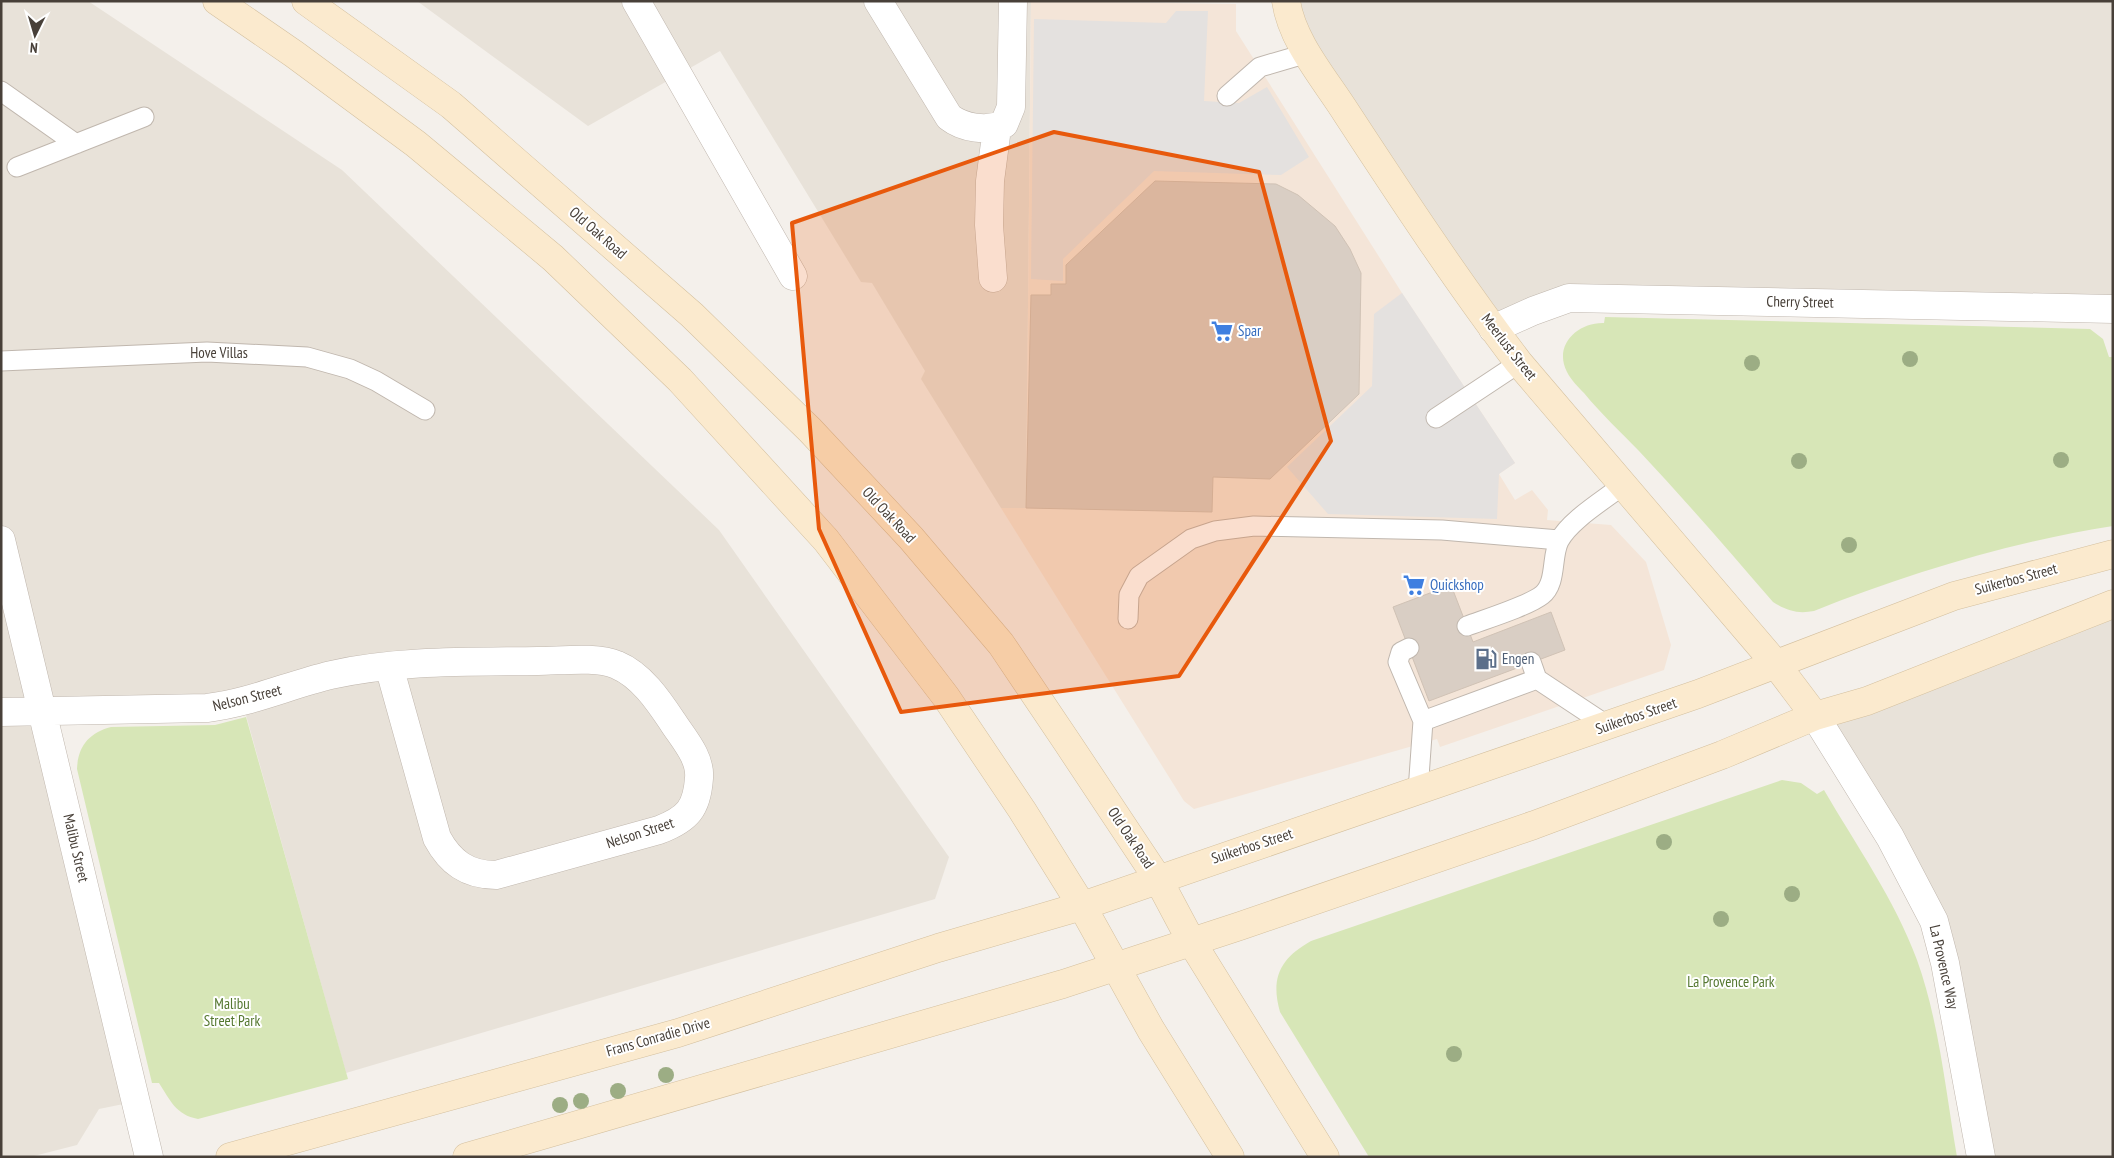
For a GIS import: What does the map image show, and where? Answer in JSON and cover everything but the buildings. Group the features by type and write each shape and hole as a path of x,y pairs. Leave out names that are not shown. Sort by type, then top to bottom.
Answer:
{"street":[{"path":"217,1 294,54 416,144 552,258 680,380 826,540 946,697 1022,810 1082,906 1114,966 1230,1157"},
{"name":"Old Oak Road","path":"306,1 451,105 692,315 810,430 911,538 1001,644 1158,879 1191,941 1325,1157"},
{"path":"636,1 793,276"},
{"path":"878,1 949,117 958,124 970,127 997,128 1004,124 1011,107 1013,1"},
{"name":"Meerlust Street","path":"1286,1 1292,24 1308,53 1373,153 1493,329 1519,363 1775,663 1815,716"},
{"path":"993,278 989,225 990,181 997,128"},
{"name":"Cherry Street","path":"1493,329 1533,311 1569,298 2113,309"},
{"name":"Malibu Street","path":"1,540 149,1157"},
{"name":"Suikerbos Street","path":"1082,906 1608,726 1698,694 1954,596 2113,554"},
{"path":"467,1157 1063,984 1191,941 1534,825 1722,755 1815,716 1866,702 2113,604"},
{"name":"Nelson Street","path":"1,712 223,706 331,675 389,666 501,661 594,660 615,664 641,681 667,714 694,754 700,774 696,800 690,811 683,818 659,830 496,875 483,875 468,871 452,860 437,838 389,666"},
{"name":"La Provence Way","path":"1815,716 1890,837 1934,921 1945,963 1981,1157"},
{"name":"Frans Conradie Drive","path":"230,1157 678,1033 938,948 1082,906"}],"lane":[{"path":"1227,96 1260,67 1308,53"},
{"path":"1,91 76,144"},
{"path":"17,167 144,117"},
{"name":"Hove Villas","path":"1,361 207,352 307,357 350,369 376,381 425,410"},
{"path":"1436,418 1519,363"},
{"path":"1467,626 1514,617 1542,595 1549,586 1559,540 1567,529 1623,485"},
{"path":"1128,618 1129,595 1139,576 1191,539 1215,531 1254,526 1442,530 1559,540"},
{"path":"1409,648 1399,654 1398,662 1423,721 1418,791"},
{"path":"1423,721 1534,671 1608,726"}],"highlighted area":[{"path":"1054,132 1259,172 1331,441 1179,676 901,712 819,529 792,223"}],"shaded area":[{"path":"1,1 88,1 342,170 719,530 949,857 935,899 346,1073 242,701 45,711 138,1101 99,1109 77,1145 30,1157 1,1157"},
{"path":"417,1 1031,1 1026,508 1001,508 921,379 925,371 872,283 861,282 720,51 588,126"},
{"path":"1031,1 1236,4 1236,31 1402,293 1515,463 1499,474 1515,500 1532,490 1548,510 1547,520 1611,525 1646,562 1671,645 1664,670 1440,747 1437,739 1194,809 1184,801 1001,508 1026,508"},
{"path":"1288,1 2113,1 2113,308 1564,295 1493,326"},
{"path":"1176,11 1208,11 1204,101 1239,103 1267,87 1309,157 1281,175 1154,171 1063,259 1063,281 1031,279 1034,19 1166,23"},
{"path":"1402,293 1515,463 1499,474 1497,519 1328,514 1287,467 1372,386 1374,314"},
{"path":"2113,602 2113,1157 1984,1157 1954,987 1816,713"}],"green space":[{"path":"1605,317 2090,329 2103,339 2109,357 2113,357 2113,526 2038,540 1961,560 1886,584 1814,611 1798,612 1783,608 1773,602 1673,488 1597,408 1567,372 1563,353 1570,337 1585,326 1604,323"},
{"name":"Malibu Street Park","path":"246,717 348,1079 198,1119 184,1114 174,1106 159,1083 152,1083 77,769 82,747 86,742 97,733 111,727 215,725"},
{"name":"La Provence Park","path":"1782,780 1801,783 1817,794 1824,790 1898,916 1925,983 1941,1057 1957,1157 1369,1157 1280,1012 1276,989 1278,979 1280,970 1292,954 1311,941"}],"place":[{"name":"Spar","path":"1222,331"},
{"name":"Quickshop","path":"1414,585"},
{"name":"Engen","path":"1486,659"}]}
